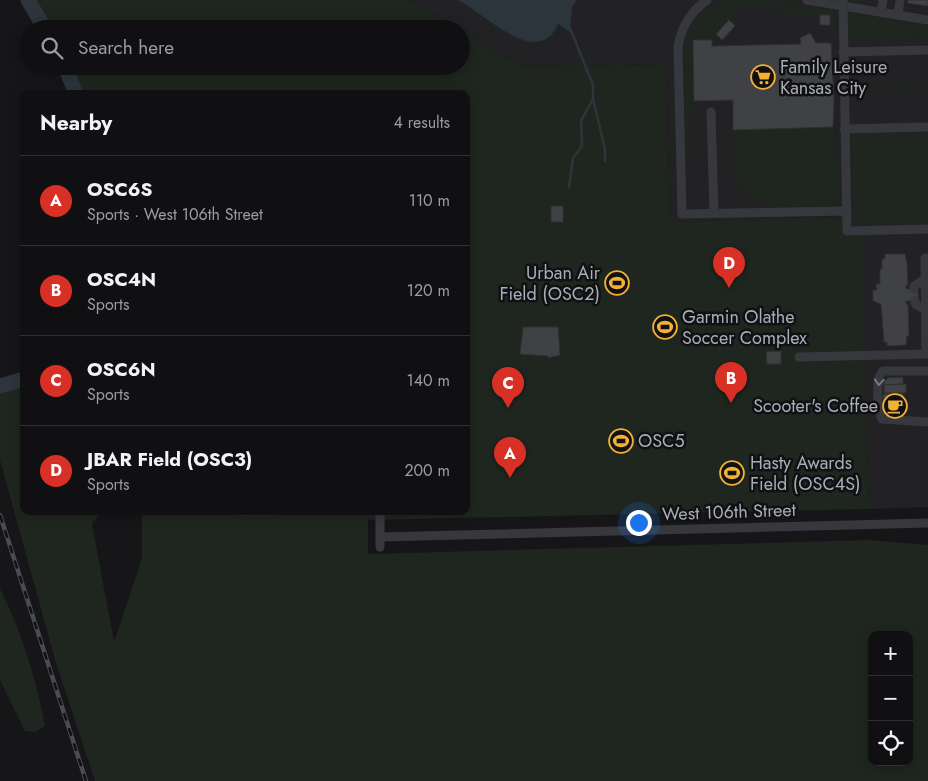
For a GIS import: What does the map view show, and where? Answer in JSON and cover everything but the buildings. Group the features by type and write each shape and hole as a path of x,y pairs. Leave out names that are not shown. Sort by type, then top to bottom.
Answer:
{"street":[{"path":"707,0 686,21 678,47 682,214 846,211"},
{"path":"806,0 842,2 881,12 928,20"},
{"path":"881,12 883,0"},
{"path":"898,15 900,0"},
{"path":"842,2 847,230 928,228"},
{"path":"843,52 928,50"},
{"path":"711,112 714,214"},
{"path":"844,129 928,127"},
{"path":"799,357 927,354 925,258 928,258"},
{"path":"914,289 914,286 925,279"},
{"path":"915,301 915,304 925,310"},
{"path":"923,370 883,372 878,378 879,413 882,419 924,422"},
{"path":"380,515 380,547"},
{"name":"West 106th Street","path":"380,537 928,523"}],"shaded area":[{"path":"28,0 408,0 442,20 40,20"},
{"path":"408,0 928,0 928,507 869,509 866,423 846,216 670,222 666,64 524,67 470,36 470,20 443,20"},
{"path":"458,0 577,0 572,7 570,32 558,24 549,37 538,42 525,40 511,34"},
{"path":"726,0 765,0 833,9 836,29 830,29 830,15 786,16 785,8 734,9 734,15 712,40 693,40 695,109 690,109 690,161 685,161 685,40 691,24 702,11 709,6"},
{"path":"850,12 928,26 928,37 853,39 853,45 849,46 847,14"},
{"path":"470,36 524,67 666,64 670,222 846,216 847,230 861,230 869,509 368,520 368,554 870,540 928,545 928,781 95,781 56,663 0,460 0,386 20,380 20,515 98,515 92,524 114,642 142,558 142,515 470,515 470,90 74,90 69,75 470,75"},
{"path":"910,80 911,87 928,86 928,90 912,91 910,98 907,91 855,92 853,99 849,98 850,81 854,81 854,88 907,87 907,81"},
{"path":"833,127 833,136 836,136 836,159 839,160 839,197 836,204 821,207 773,206 758,203 747,197 740,188 734,164 733,130"},
{"path":"928,132 928,223 860,225 855,223 852,218 851,134"},
{"path":"0,589 22,639 37,691 45,726 35,732 25,731 0,680"}],"waterway":[{"path":"28,0 40,20"},
{"path":"570,28 593,85 593,99 605,149 605,161"},
{"path":"69,75 74,90"},
{"path":"569,187 573,158 582,146 581,121 593,99"},
{"path":"0,386 20,380"}],"railway":[{"path":"0,515 86,781"}],"place":[{"name":"Family Leisure Kansas City","path":"763,77"},
{"name":"Urban Air Field (OSC2)","path":"617,283"},
{"name":"JBAR Field (OSC3)","path":"729,288"},
{"name":"Garmin Olathe Soccer Complex","path":"665,327"},
{"name":"OSC4N","path":"731,403"},
{"name":"Scooter's Coffee","path":"895,406"},
{"name":"OSC6N","path":"508,408"},
{"name":"OSC5","path":"621,441"},
{"name":"Hasty Awards Field (OSC4S)","path":"732,473"},
{"name":"OSC6S","path":"510,478"}]}
